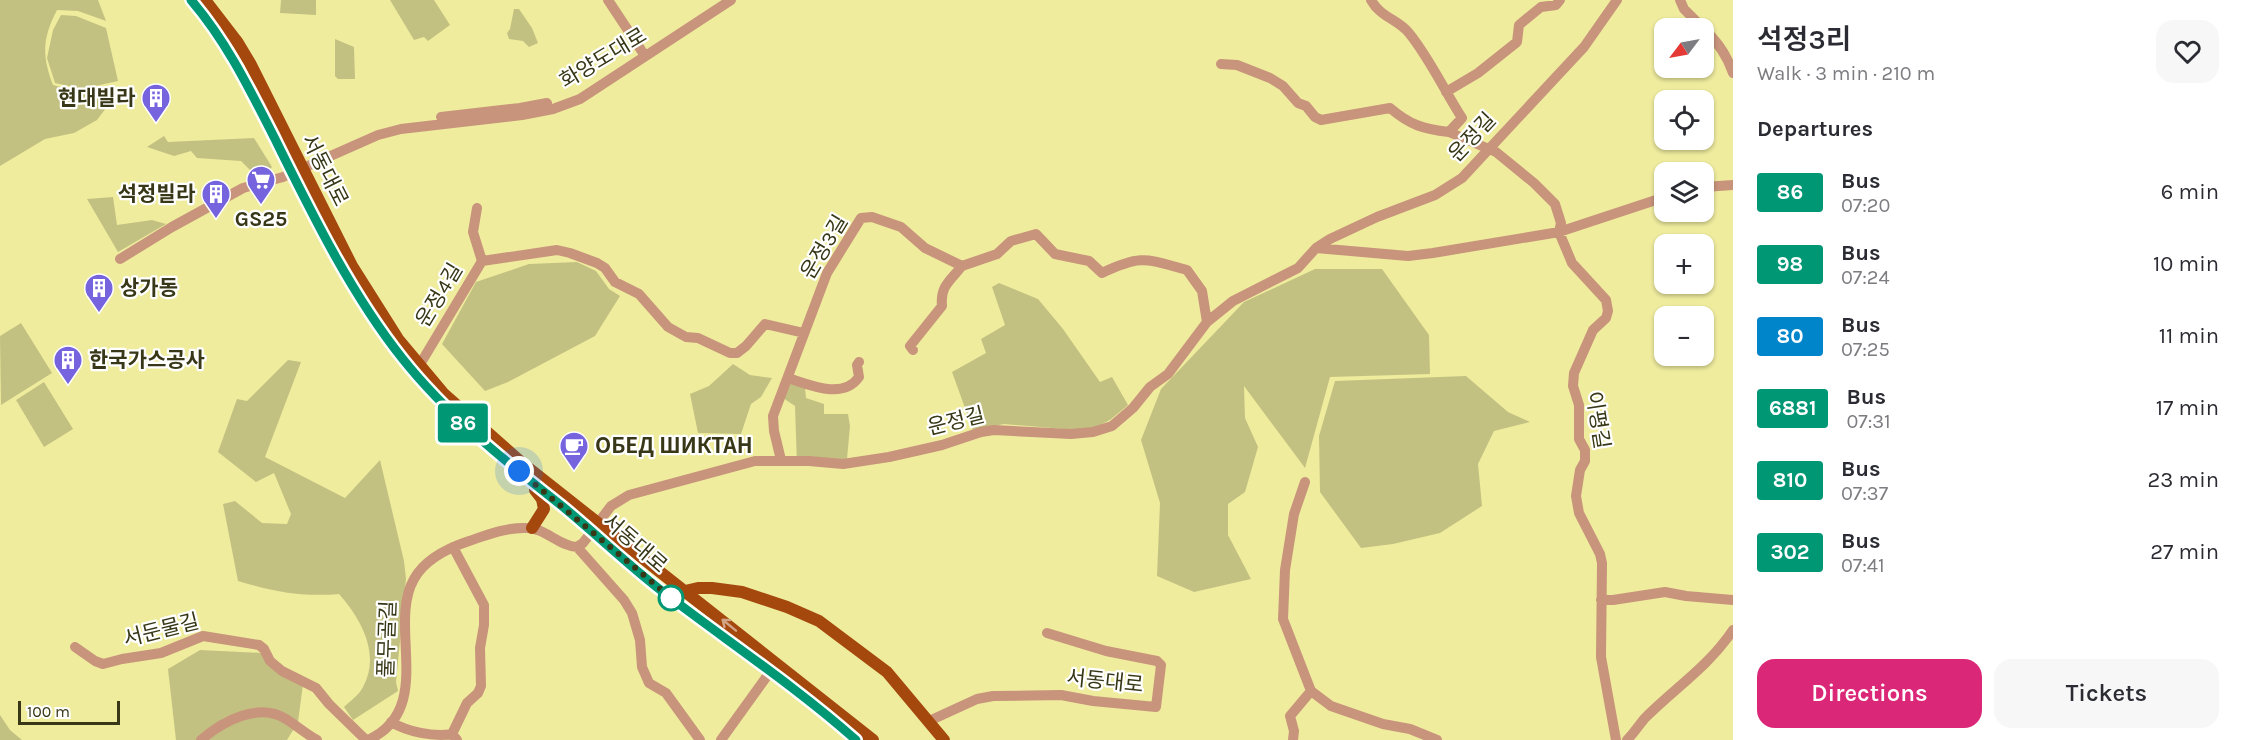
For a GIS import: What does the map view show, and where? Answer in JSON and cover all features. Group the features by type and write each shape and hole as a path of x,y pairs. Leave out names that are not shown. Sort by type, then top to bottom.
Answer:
{"main road":[{"name":"서동대로","path":"191,0 216,30 233,57 374,304 419,366 444,394 596,527 660,591 813,694 873,740"},
{"name":"서동대로","path":"205,0 238,43 250,63 295,168 362,301 420,381 532,483 685,591 856,740"},
{"path":"532,483 542,499 544,509 532,528"},
{"name":"서동대로","path":"685,591 712,588 742,592 787,606 819,621 887,672 944,740"}],"street":[{"path":"608,0 647,52"},
{"path":"616,0 647,52"},
{"name":"화양도대로","path":"647,52 722,0"},
{"name":"화양도대로","path":"295,168 378,135 520,108 578,94 731,0"},
{"path":"1371,0 1377,11 1407,30 1426,55 1462,118 1449,132"},
{"path":"1446,92 1478,73 1517,42 1519,25 1541,7 1556,5 1560,0"},
{"name":"운정길","path":"596,527 611,506 629,495 755,461 781,460 843,464 889,457 994,430 1071,434 1093,432 1112,426 1133,408 1150,387 1168,374 1207,322 1241,296 1298,268 1316,248 1330,239 1442,191 1462,178 1584,47 1617,0"},
{"path":"1680,0 1684,9 1693,18"},
{"path":"1714,38 1729,61 1733,73"},
{"name":"이평길","path":"1221,64 1237,65 1270,78 1283,86 1298,103 1306,106 1315,117 1321,120 1390,108 1408,123 1449,132 1490,148 1534,183 1555,204 1561,223 1559,232 1572,263 1582,276 1603,295 1608,310 1606,318 1593,330 1574,373 1573,387 1579,405 1577,429 1585,450 1585,461 1580,470 1576,496 1579,513 1602,563 1601,657 1616,740"},
{"name":"서동대로","path":"120,259 243,188 284,177 295,168"},
{"path":"1714,186 1733,185"},
{"path":"1316,248 1408,256 1559,232 1654,201"},
{"path":"477,208 473,232 482,261"},
{"name":"운정3길","path":"781,460 773,416 827,273 861,218 872,217 901,227 925,248 962,266"},
{"path":"913,350 910,346 914,339 942,306 943,288 962,266 997,254 1011,241 1036,234 1055,254 1089,261 1102,273 1130,261 1145,259 1187,270 1202,291 1207,322"},
{"name":"운정4길","path":"419,366 482,261 557,250 597,263 605,268 615,282 639,294 668,327 686,337 698,338 730,353 737,353 746,346 765,324 804,333"},
{"path":"788,378 821,388 844,389 852,386 859,377 857,365 859,362"},
{"path":"1305,482 1293,514 1285,570 1283,619 1311,691 1331,706 1383,724 1410,729 1437,740"},
{"path":"577,548 596,527"},
{"path":"532,528 577,548 624,600 632,613 639,640 642,666 649,683 666,693 700,740"},
{"name":"풀무골길","path":"369,740 386,729 404,697 408,592 420,570 431,559 453,547 503,531 532,528"},
{"path":"391,722 440,736 455,737 467,703 478,693 481,686 480,648 484,625 484,605 453,547"},
{"path":"1601,600 1665,592 1733,600"},
{"path":"1627,740 1644,720 1703,667 1720,649 1733,630"},
{"name":"서동대로","path":"928,721 976,699 993,696 1061,695 1093,701 1156,706 1161,665 1157,660 1106,651 1047,633"},
{"name":"서둔물길","path":"75,647 103,664 161,653 203,636 259,645 264,649 270,661 282,671 316,687 329,704 369,740"},
{"path":"721,740 774,667"},
{"path":"1293,740 1294,731 1290,716 1311,691"},
{"path":"201,740 232,719 246,714 264,713 284,718 317,740"}],"shaded area":[{"path":"0,0 98,0 106,21 78,11 57,10 48,30 45,56 53,85 83,93 109,87 106,108 97,120 74,133 45,139 0,166"},
{"path":"281,0 316,0 316,15 280,13"},
{"path":"390,0 434,0 450,25 428,41 424,37 414,40"},
{"path":"514,9 519,9 532,28 538,43 529,47 523,41 509,39 507,33"},
{"path":"61,15 76,16 106,28 118,81 82,89 55,83 47,58 53,30"},
{"path":"335,39 354,47 355,79 338,79 335,76"},
{"path":"164,136 168,142 254,138 272,167 268,171 255,175 241,161 197,158 191,151 174,156 147,147"},
{"path":"113,197 117,225 152,220 166,224 118,252 87,199"},
{"path":"577,262 596,271 609,289 620,296 595,336 508,382 485,391 442,344 476,282 529,264"},
{"path":"1315,269 1382,269 1429,335 1430,374 1330,377 1305,468 1244,386 1245,418 1258,447 1245,492 1228,504 1228,535 1251,579 1194,592 1157,576 1160,503 1141,440 1161,389 1244,302"},
{"path":"999,283 1038,299 1063,329 1100,382 1112,377 1128,405 1110,420 1092,429 1004,424 973,430 952,372 986,353 981,339 1005,325 992,287"},
{"path":"21,323 52,373 1,405 0,336"},
{"path":"288,360 301,362 265,457 345,498 380,460 404,561 406,579 396,682 398,691 353,720 344,707 363,687 370,662 366,638 355,614 339,594 288,593 238,581 223,504 235,501 262,523 287,524 291,514 274,473 256,482 218,452 237,399 247,401"},
{"path":"733,364 750,375 772,378 761,397 751,404 741,434 698,433 690,394 709,386"},
{"path":"1466,376 1508,412 1530,422 1494,431 1478,464 1482,506 1440,533 1393,544 1361,548 1320,492 1319,436 1335,381"},
{"path":"44,382 73,429 44,447 16,400"},
{"path":"789,382 805,388 806,398 824,404 824,414 848,414 850,426 847,459 797,465 795,406 783,398"},
{"path":"200,650 262,653 303,684 298,722 287,740 176,740 168,669"},
{"path":"0,715 10,730 22,740 0,740"}],"bus line":[{"name":"86","path":"191,0 216,30 233,57 306,202 362,301 381,331 420,381 491,448 592,531 660,591 768,669 856,740"}],"place":[{"name":"현대빌라","path":"156,124"},
{"name":"GS25","path":"261,206"},
{"name":"석정빌라","path":"216,220"},
{"name":"상가동","path":"99,314"},
{"name":"한국가스공사","path":"68,386"},
{"name":"ОБЕД ШИКТАН","path":"574,472"}],"route":[{"path":"519,471 660,591 676,602 671,598"}]}
